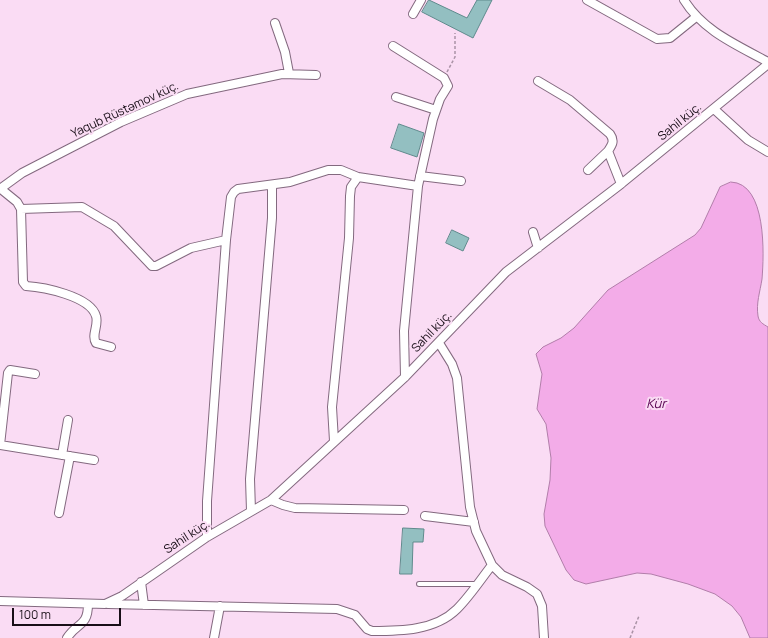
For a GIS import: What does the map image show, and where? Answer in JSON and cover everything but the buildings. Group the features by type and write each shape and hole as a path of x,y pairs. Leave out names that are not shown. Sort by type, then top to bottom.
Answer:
{"street":[{"path":"413,14 421,0"},
{"path":"587,0 657,39 670,38 696,17"},
{"path":"684,0 696,17 713,31 768,63"},
{"path":"275,23 285,52 289,73"},
{"path":"393,46 444,78 448,86 440,98 436,110 418,186 404,331 404,377"},
{"name":"Sahil küç.","path":"105,604 122,596 207,537 272,500 439,343 506,272 621,184 768,63"},
{"name":"Yaqub Rüstəmov küç.","path":"0,189 22,173 121,122 181,96 206,88 289,73 316,76"},
{"path":"538,81 570,100 613,138 613,144 608,152 588,170"},
{"path":"396,97 436,110"},
{"path":"714,109 748,140 768,152"},
{"path":"608,152 621,184"},
{"path":"207,537 207,501 226,240 231,197 234,192 238,189 272,186 328,170 342,170 358,177 418,186"},
{"path":"420,176 461,181"},
{"path":"334,441 332,407 349,238 350,196 351,186 358,177"},
{"path":"251,511 250,479 272,218 272,186"},
{"path":"0,189 17,202 21,209 23,282 26,286 68,293 76,297 93,311 96,316 94,339 96,343 111,347"},
{"path":"21,209 82,207 114,226 152,266 156,266 191,248 226,240"},
{"path":"533,232 538,248"},
{"path":"439,343 452,364 458,378 470,508 476,531 492,565 502,575 527,587 537,594 542,606 544,638"},
{"path":"35,374 14,370 10,370 8,373 0,445 94,460"},
{"path":"59,513 66,455 68,420"},
{"path":"272,500 283,506 295,508 404,510"},
{"path":"425,516 474,522"},
{"name":"Sahil küç.","path":"0,601 337,609 355,615 372,634 419,628 440,620 457,610 492,565"},
{"path":"141,582 144,605"},
{"path":"67,638 86,620 88,614 88,604"},
{"path":"214,638 220,606"}],"lane":[{"path":"418,584 477,584"}],"path":[{"path":"444,78 454,56 456,34"},
{"path":"630,638 639,616"}],"water":[{"name":"Kür","path":"731,182 743,185 751,194 757,207 763,238 762,279 758,302 758,316 759,320 768,327 768,638 750,638 741,617 732,606 715,594 688,584 651,574 637,573 586,584 574,580 566,570 545,526 544,514 550,480 551,458 546,424 537,409 542,374 536,354 543,347 561,338 574,328 608,290 695,235 701,228 720,187"}]}
